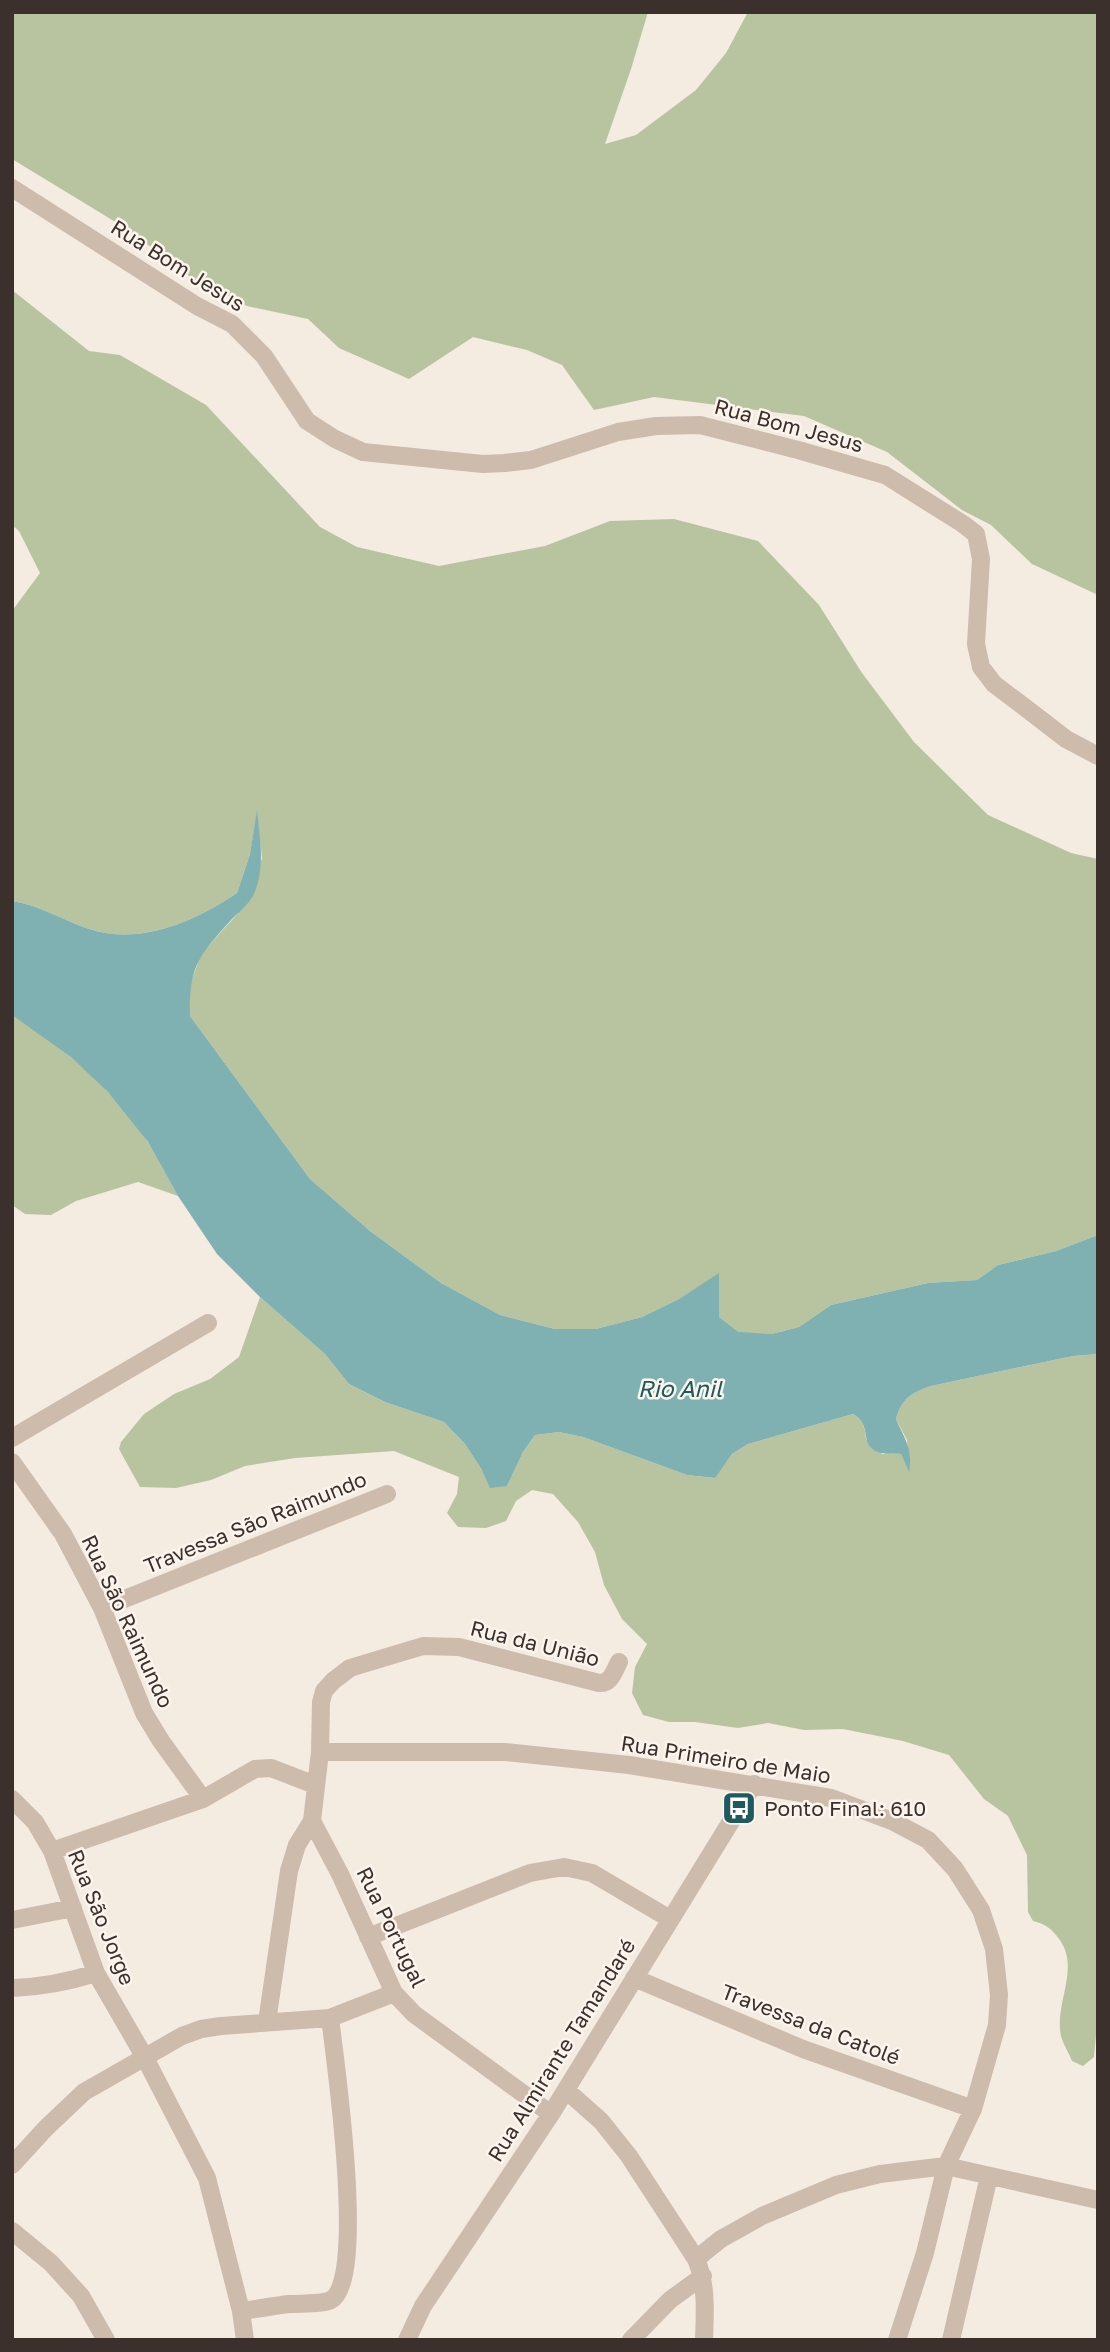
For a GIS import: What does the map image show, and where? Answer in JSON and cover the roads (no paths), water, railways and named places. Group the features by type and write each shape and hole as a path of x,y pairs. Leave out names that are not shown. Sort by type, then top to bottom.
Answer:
{"street":[{"name":"Rua Bom Jesus","path":"12,188 197,306 232,324 264,356 307,421 335,439 363,452 483,464 505,463 531,460 618,432 656,426 700,425 885,475 975,534 981,559 975,644 981,667 987,675 994,684 1066,739 1098,756"},
{"path":"12,1438 208,1323"},
{"name":"Rua São Raimundo","path":"12,1462 64,1534 102,1608 144,1713 203,1799"},
{"name":"Travessa São Raimundo","path":"102,1608 387,1494"},
{"name":"Rua da União","path":"320,1752 321,1702 324,1691 333,1681 350,1668 423,1646 459,1647 599,1684 609,1681 619,1662"},
{"path":"267,2022 289,1871 297,1845 312,1821 320,1752"},
{"name":"Rua Primeiro de Maio","path":"320,1752 505,1752 629,1765 831,1798 892,1821 928,1840 955,1869 981,1910 994,1949 999,1995 998,2025 973,2109 946,2166 925,2253 897,2340"},
{"path":"52,1851 203,1799 255,1769 263,1767 315,1785"},
{"name":"Rua Almirante Tamandaré","path":"407,2340 422,2306 551,2114 754,1784"},
{"name":"Rua São Jorge","path":"12,1799 34,1822 52,1851 96,1973 144,2056 207,2178 241,2311 244,2340"},
{"name":"Rua Portugal","path":"312,1821 340,1874 394,1993 414,2014 551,2114"},
{"path":"368,1937 530,1873 564,1867 592,1873 670,1919"},
{"path":"12,1920 73,1908"},
{"path":"12,1988 48,1985 96,1973"},
{"name":"Travessa da Catolé","path":"634,1978 803,2049 973,2109"},
{"path":"12,2165 84,2092 182,2036 201,2029 330,2018 394,1993"},
{"path":"241,2311 329,2301 341,2289 348,2241 343,2119 330,2018"},
{"path":"566,2090 601,2121 622,2147 696,2259 703,2276 704,2340"},
{"path":"696,2259 721,2239 762,2216 836,2185 880,2174 946,2166 1098,2200"},
{"path":"951,2340 989,2176"},
{"path":"12,2231 51,2263 81,2296 106,2340"},
{"path":"631,2340 670,2300 703,2276"}],"water":[{"name":"Rio Anil","path":"257,810 261,853 257,885 248,903 211,943 198,962 191,985 190,1016 310,1179 370,1231 441,1283 500,1315 555,1329 596,1329 642,1317 679,1299 719,1273 719,1317 738,1332 772,1334 799,1327 831,1305 928,1283 977,1280 998,1265 1056,1251 1098,1235 1098,1354 1073,1356 931,1386 913,1394 904,1401 896,1419 909,1450 909,1472 901,1454 881,1453 872,1449 863,1424 853,1414 748,1444 732,1454 715,1478 687,1475 583,1437 559,1432 535,1435 523,1452 507,1486 490,1488 465,1444 444,1422 385,1402 349,1384 325,1354 260,1297 217,1254 178,1196 148,1142 108,1092 71,1057 12,1015 12,901 41,909 89,929 109,933 128,934 167,928 203,913 237,893 250,854"}],"place":[{"name":"Ponto Final: 610","path":"739,1808"}]}
